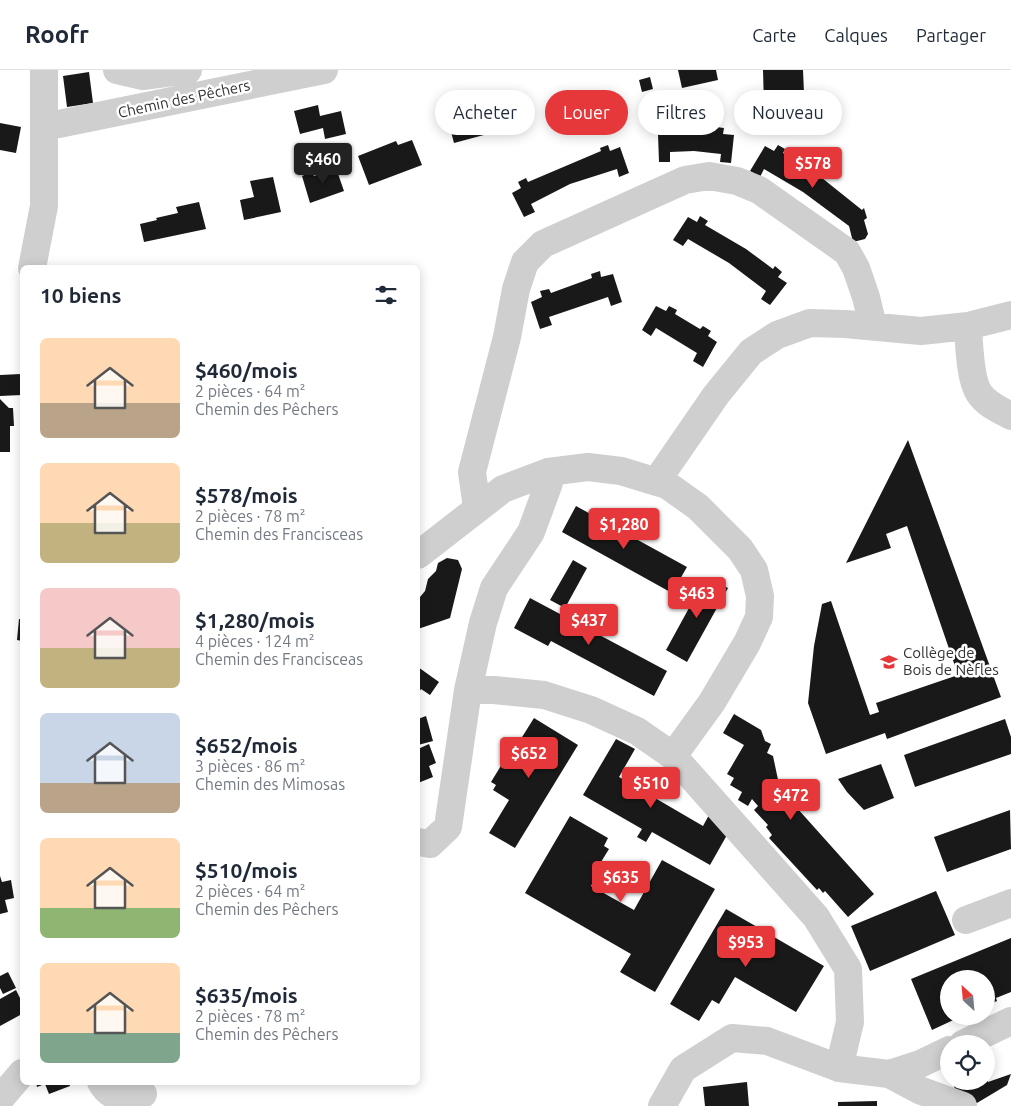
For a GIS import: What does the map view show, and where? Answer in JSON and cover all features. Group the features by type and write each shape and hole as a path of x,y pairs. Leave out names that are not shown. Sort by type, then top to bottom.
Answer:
{"street":[{"path":"33,265 44,206 44,70"},
{"path":"117,70 143,76 188,70"},
{"name":"Chemin des Pêchers","path":"44,127 324,70"},
{"path":"477,508 472,472 507,337 516,289 525,262 544,244 685,180 709,176 737,181 759,190 846,252 856,268 873,326"},
{"path":"656,482 716,395 751,352 777,335 810,323 873,326 921,331 968,326 1011,315"},
{"path":"968,326 972,374 978,393 991,405 1011,416"},
{"path":"420,553 503,489 548,472 588,467 621,471 667,485 698,507 740,549 754,570 760,596 759,617 747,643 712,702 673,756"},
{"path":"420,842 430,844 448,827 468,690 483,623 494,588 530,532 549,482 548,472"},
{"path":"468,690 494,690 544,695 591,710 637,731 673,756 816,917 848,969 850,1022 839,1068"},
{"path":"966,920 1011,903"},
{"path":"982,1035 1011,1021"},
{"path":"662,1106 683,1069 732,1038 767,1042 839,1068 889,1074 918,1090 962,1106"},
{"path":"889,1074 920,1064 940,1054"},
{"path":"0,1099 20,1075"},
{"path":"102,1085 105,1090 122,1098 144,1094"}],"building":[{"path":"678,70 716,70 718,80 682,88"},
{"path":"763,70 803,70 804,90 764,90"},
{"path":"89,72 93,103 67,107 63,76"},
{"path":"650,77 653,89 642,90 639,80"},
{"path":"318,105 320,116 341,111 346,134 325,139 323,128 300,134 294,111"},
{"path":"0,123 21,127 16,153 0,150"},
{"path":"452,135 484,135 454,143"},
{"path":"658,135 734,135 731,163 720,162 721,154 694,151 670,152 670,162 659,162"},
{"path":"412,140 422,165 369,185 358,156 396,141 398,145"},
{"path":"608,145 610,151 620,147 629,173 619,177 617,169 570,184 531,204 535,212 524,217 512,193 521,188 518,182 526,178 528,182 601,151 600,148"},
{"path":"778,145 785,149 783,153 817,174 862,210 864,208 867,218 864,220 868,234 865,239 853,242 849,226 803,192 764,169 760,177 750,171 765,146 774,151"},
{"path":"336,168 344,191 310,203 302,176 312,172 314,176"},
{"path":"273,177 281,212 244,220 240,200 254,197 250,181"},
{"path":"199,202 206,229 144,242 140,224 178,213 176,207"},
{"path":"700,216 708,221 705,225 746,249 773,269 775,266 782,272 778,277 787,283 770,305 761,299 766,291 729,263 688,239 683,246 673,240 688,217 697,222"},
{"path":"600,271 601,277 613,274 622,302 611,306 608,297 549,317 552,325 540,329 531,302 542,297 540,291 549,289 551,293 592,278 591,274"},
{"path":"656,306 666,311 669,306 677,310 675,314 700,329 703,326 711,331 708,336 717,342 703,367 693,361 697,353 656,328 651,336 642,330"},
{"path":"20,374 20,395 0,396 0,375"},
{"path":"0,399 9,408 13,408 14,426 10,426 10,452 0,452"},
{"path":"908,440 1001,697 887,739 885,733 826,754 808,703 814,646 822,604 831,601 870,715 879,712 876,703 958,675 907,526 886,534 891,548 846,563"},
{"path":"576,506 687,567 672,593 562,532"},
{"path":"447,558 458,560 462,569 450,618 420,628 420,597 425,591 428,579 436,571 438,563"},
{"path":"573,560 587,568 565,608 550,600"},
{"path":"706,577 728,588 687,662 666,650"},
{"path":"530,598 667,671 654,696 551,641 548,646 514,628"},
{"path":"19,619 20,619 20,641 17,640"},
{"path":"420,668 439,682 430,695 421,689 420,691"},
{"path":"734,714 761,730 765,741 771,744 767,753 773,756 780,789 874,894 848,917 825,891 823,893 819,888 817,890 769,838 772,835 766,827 768,825 754,810 758,806 752,799 748,806 738,800 742,792 730,785 734,778 727,774 744,745 723,733"},
{"path":"426,716 433,741 420,744 420,718"},
{"path":"534,718 578,745 515,848 489,833 509,800 493,790 496,785 491,782 510,751 512,753"},
{"path":"1005,719 1011,737 1011,754 915,787 904,755"},
{"path":"616,739 635,749 619,777 703,826 709,815 727,835 710,865 652,832 646,842 637,837 642,829 583,795"},
{"path":"429,744 436,763 429,766 433,777 420,782 420,748"},
{"path":"881,764 894,798 864,810 838,779"},
{"path":"1010,810 1011,849 947,872 934,837"},
{"path":"570,816 608,838 604,846 609,849 601,862 604,863 591,886 634,910 662,860 715,889 655,992 620,972 631,954 525,893"},
{"path":"0,876 2,882 11,880 14,898 5,900 8,912 0,914"},
{"path":"936,891 955,935 870,971 851,926"},
{"path":"726,909 824,966 796,1012 735,977 719,1004 712,1000 699,1021 670,1004"},
{"path":"1011,938 1011,992 996,998 997,1001 995,1002 995,970 940,970 940,1025 943,1025 932,1030 911,979"},
{"path":"8,972 16,988 3,994 0,988 0,976"},
{"path":"16,990 20,998 20,1015 0,1026 0,999"},
{"path":"1011,1074 1007,1085 977,1103 958,1097 955,1090 995,1090 995,1080"},
{"path":"747,1082 749,1106 705,1106 703,1087"},
{"path":"45,1085 70,1085 70,1086 49,1094"},
{"path":"877,1101 877,1106 838,1106 838,1102"}],"place":[{"name":"Collège de Bois de Nèfles","path":"889,662"}]}
